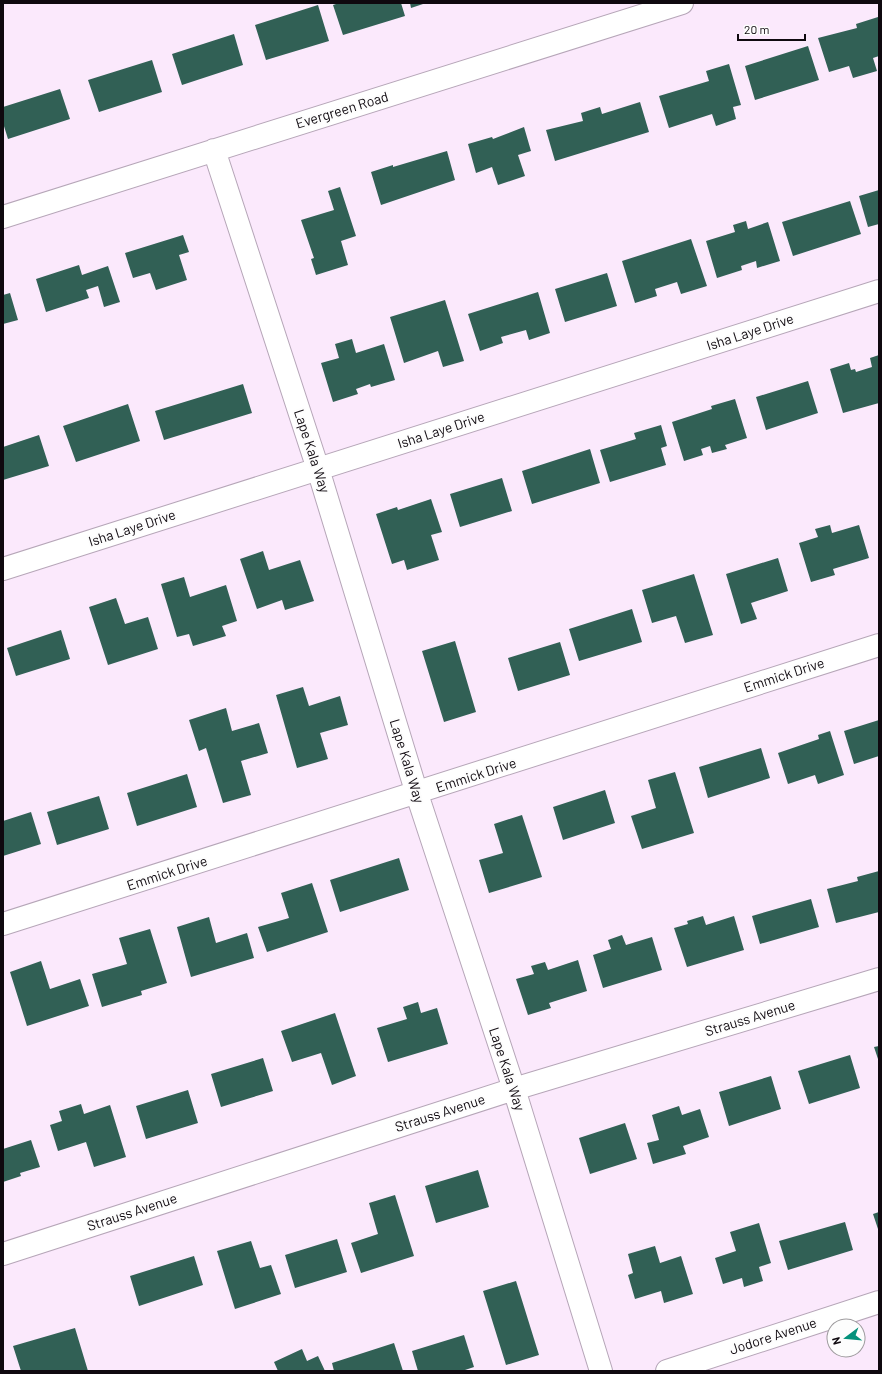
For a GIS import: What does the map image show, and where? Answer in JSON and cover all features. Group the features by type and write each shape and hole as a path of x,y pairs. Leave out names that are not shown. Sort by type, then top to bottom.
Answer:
{"street":[{"name":"Evergreen Road","path":"3,217 673,4"},
{"name":"Lape Kala Way","path":"214,150 318,469 417,794 514,1088 601,1371"},
{"name":"Isha Laye Drive","path":"3,568 879,291"},
{"name":"Emmick Drive","path":"3,924 417,794 879,645"},
{"name":"Strauss Avenue","path":"3,1254 514,1088 879,979"},
{"name":"Jodore Avenue","path":"667,1371 879,1302"}],"building":[{"path":"339,3 401,3 405,16 343,35 333,5"},
{"path":"410,3 426,3 411,8"},
{"path":"318,5 329,41 266,60 255,25"},
{"path":"878,17 879,56 873,58 877,71 853,78 849,66 829,72 818,38 857,28 856,24"},
{"path":"234,34 243,65 182,85 172,54"},
{"path":"808,46 819,80 755,100 745,66"},
{"path":"152,60 162,92 99,112 88,80"},
{"path":"729,64 741,105 733,107 736,119 716,126 712,114 669,128 659,96 709,81 706,71"},
{"path":"60,89 70,119 8,139 3,123 3,107"},
{"path":"640,102 649,132 555,161 546,130 583,121 581,113 600,107 602,114"},
{"path":"524,127 531,151 518,155 525,176 498,185 492,167 476,173 468,144 492,137 493,139"},
{"path":"447,151 455,180 381,205 371,172"},
{"path":"340,187 356,236 341,241 348,265 316,275 311,259 314,258 301,220 334,210 328,191"},
{"path":"879,190 879,224 868,227 859,196"},
{"path":"850,201 861,234 793,256 782,222"},
{"path":"746,221 748,229 768,222 780,261 757,268 756,261 741,266 742,270 717,278 706,241 735,232 733,225"},
{"path":"183,235 189,252 179,255 187,280 156,290 150,273 133,278 125,253"},
{"path":"691,239 707,286 681,294 677,282 655,289 657,296 635,303 622,261"},
{"path":"79,265 82,275 108,266 120,302 104,307 98,286 86,290 89,298 46,312 36,279"},
{"path":"607,273 617,306 565,322 555,289"},
{"path":"538,292 550,333 529,340 526,330 501,337 503,343 480,351 468,314"},
{"path":"10,293 18,320 3,324 3,295"},
{"path":"445,300 464,361 443,367 438,351 404,363 390,317"},
{"path":"352,339 356,353 384,344 395,380 371,387 370,384 356,389 358,394 333,402 321,363 339,358 335,344"},
{"path":"879,355 879,403 843,413 830,369 849,363 851,370 855,369 856,372 872,367 870,358"},
{"path":"808,381 818,413 766,430 756,397"},
{"path":"243,384 252,413 164,440 155,411"},
{"path":"735,399 747,438 725,445 727,449 712,453 710,446 701,449 703,455 684,461 672,422 712,409 711,406"},
{"path":"128,404 140,441 76,462 63,426"},
{"path":"661,425 667,446 661,448 666,465 610,482 600,450 636,439 634,433"},
{"path":"39,435 49,466 3,480 3,447"},
{"path":"590,449 600,483 532,504 522,471"},
{"path":"502,478 512,511 460,527 450,494"},
{"path":"431,499 442,532 431,535 439,560 407,570 404,560 392,564 376,514 397,507 398,510"},
{"path":"830,525 832,533 859,525 869,558 833,569 835,575 811,582 799,543 818,537 815,529"},
{"path":"263,551 269,570 300,560 314,601 285,610 282,600 257,609 240,559"},
{"path":"778,558 788,591 751,603 757,619 741,624 726,574"},
{"path":"694,574 713,635 685,643 676,616 652,623 642,590"},
{"path":"184,577 190,597 226,585 237,621 222,626 226,636 193,646 189,634 177,637 161,584"},
{"path":"116,598 125,624 148,617 158,649 108,665 89,607"},
{"path":"632,609 642,642 579,661 569,629"},
{"path":"61,630 70,659 16,676 7,648"},
{"path":"455,641 476,712 444,722 422,651"},
{"path":"560,642 570,675 518,691 508,658"},
{"path":"303,687 309,706 340,696 348,725 320,733 328,759 297,768 276,695"},
{"path":"226,708 232,731 259,723 268,753 241,761 251,795 223,803 206,748 199,751 189,720"},
{"path":"879,720 879,756 854,764 844,731"},
{"path":"830,731 844,775 818,784 815,775 788,784 778,753 819,739 818,735"},
{"path":"761,748 770,778 708,798 699,767"},
{"path":"675,772 694,833 642,849 631,816 656,808 648,780"},
{"path":"187,774 197,807 137,826 127,793"},
{"path":"605,790 615,823 563,840 553,807"},
{"path":"99,796 109,829 57,845 47,812"},
{"path":"31,812 41,844 3,856 3,821"},
{"path":"522,815 542,877 489,893 479,860 503,853 494,824"},
{"path":"399,858 409,890 340,912 330,880"},
{"path":"879,871 879,912 836,923 827,889 858,881 857,877"},
{"path":"312,883 328,932 267,952 258,927 289,918 281,893"},
{"path":"811,899 819,927 760,944 752,916"},
{"path":"703,916 706,925 734,916 744,950 687,967 674,928 688,924 687,921"},
{"path":"209,917 216,943 247,933 254,958 191,977 177,927"},
{"path":"150,929 167,983 141,991 142,995 102,1007 92,974 127,964 119,938"},
{"path":"622,935 626,945 652,937 662,970 603,988 593,955 611,949 608,940"},
{"path":"578,960 587,991 549,1003 551,1008 528,1015 516,979 534,974 531,966 545,962 548,970"},
{"path":"41,961 50,989 80,979 89,1006 27,1026 10,972"},
{"path":"418,1002 421,1013 437,1008 448,1044 388,1062 377,1028 407,1019 403,1007"},
{"path":"335,1013 356,1076 332,1085 321,1053 292,1062 281,1031"},
{"path":"879,1046 879,1062 874,1047"},
{"path":"850,1055 860,1088 809,1104 798,1071"},
{"path":"263,1058 273,1091 221,1107 211,1074"},
{"path":"771,1076 781,1109 729,1126 719,1092"},
{"path":"188,1090 198,1123 146,1139 136,1106"},
{"path":"81,1104 84,1114 110,1105 126,1157 94,1167 86,1142 58,1151 50,1125 62,1121 59,1111"},
{"path":"679,1106 682,1115 700,1109 709,1137 683,1146 686,1154 653,1164 647,1143 659,1140 652,1115"},
{"path":"625,1123 637,1159 590,1174 579,1138"},
{"path":"31,1140 40,1167 20,1173 21,1176 3,1182 3,1149"},
{"path":"478,1170 489,1207 436,1223 425,1186"},
{"path":"395,1195 414,1256 361,1273 351,1243 378,1234 369,1203"},
{"path":"879,1212 879,1232 873,1214"},
{"path":"845,1222 853,1250 788,1270 779,1241"},
{"path":"759,1223 771,1263 759,1267 763,1281 744,1287 742,1278 723,1284 715,1258 736,1251 730,1232"},
{"path":"337,1239 347,1272 295,1288 285,1255"},
{"path":"251,1241 260,1268 271,1265 281,1294 235,1309 217,1251"},
{"path":"655,1246 660,1263 681,1256 693,1294 664,1303 661,1291 635,1299 628,1275 633,1273 628,1254"},
{"path":"194,1256 203,1285 139,1306 130,1276"},
{"path":"516,1281 539,1355 506,1365 483,1291"},
{"path":"75,1328 88,1371 21,1371 13,1346"},
{"path":"464,1335 474,1367 462,1371 418,1371 412,1351"},
{"path":"394,1343 403,1371 334,1371 332,1363"},
{"path":"302,1349 307,1361 318,1356 325,1371 278,1371 274,1362"}]}
